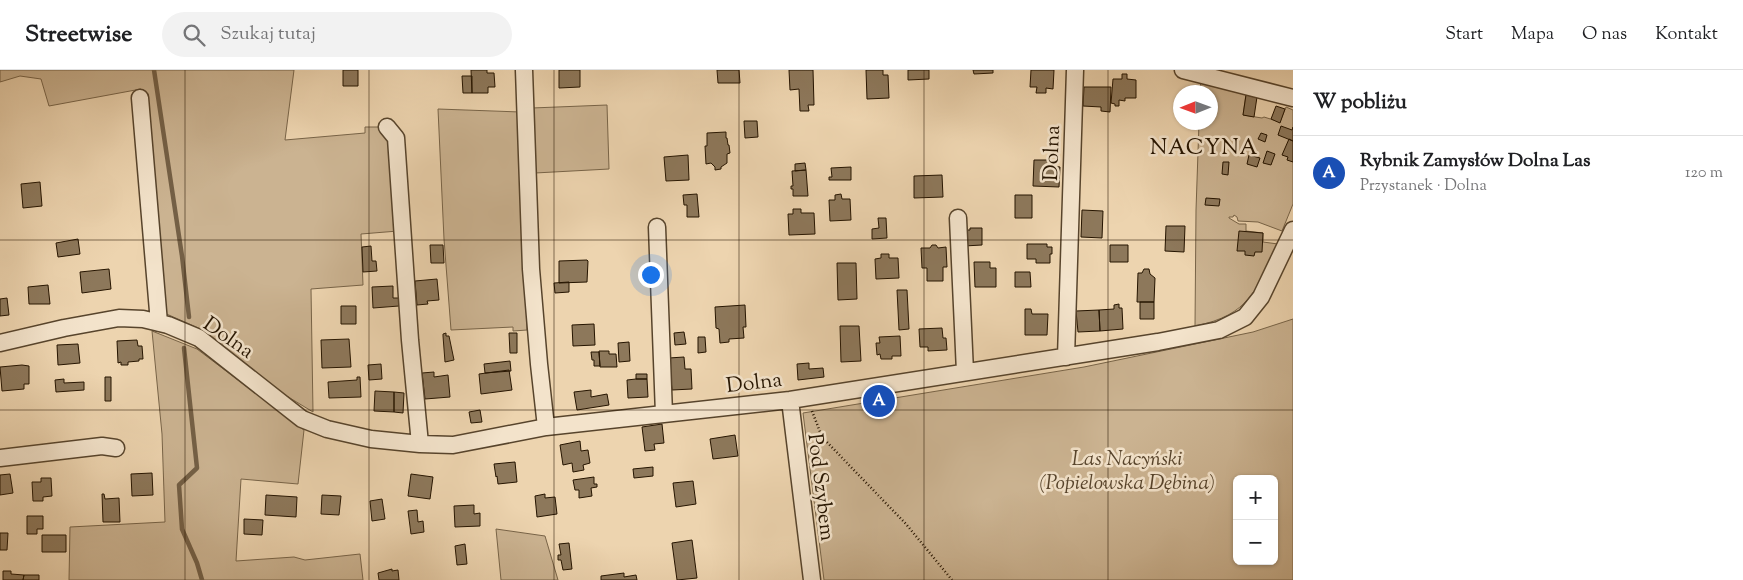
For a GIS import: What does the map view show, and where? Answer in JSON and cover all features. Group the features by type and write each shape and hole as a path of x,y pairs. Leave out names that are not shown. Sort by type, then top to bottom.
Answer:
{"street":[{"path":"524,70 531,269 539,373 546,427"},
{"name":"Dolna","path":"1066,357 1075,70"},
{"path":"1183,70 1218,74 1293,98"},
{"path":"140,98 159,323"},
{"path":"387,127 396,138 409,324 420,444"},
{"path":"958,218 965,372"},
{"path":"657,227 664,414"},
{"name":"Dolna","path":"0,343 111,319 143,319 168,325 199,338 302,419 327,429 371,439 420,444 453,444 546,427 790,400 1158,342 1219,330 1245,317 1261,297 1293,230"},
{"name":"Pod Szybem","path":"790,400 812,580"},
{"path":"0,458 102,446 116,448"}],"path":[{"path":"807,396 822,436 906,524 952,580"}],"green space":[{"path":"0,70 294,70 285,140 365,133 365,127 387,127 398,231 361,234 363,285 311,289 313,412 285,395 203,330 162,312 155,254 141,89 49,106 41,79 20,76 0,82"},
{"path":"1201,77 1246,94 1243,115 1264,117 1280,122 1286,107 1293,110 1293,204 1282,231 1258,222 1238,221 1234,215 1229,217 1239,224 1246,224 1246,231 1263,233 1263,242 1278,244 1257,287 1240,307 1228,315 1195,326 1199,130 1218,130 1218,85 1200,85"},
{"path":"607,105 609,169 535,173 532,108"},
{"path":"438,109 520,112 527,330 513,331 513,327 451,330 444,239"},
{"name":"Las Nacyński (Popielowska Dębina)","path":"1293,319 1293,580 824,580 803,413 1084,367 1253,332"},
{"path":"152,331 197,349 304,430 298,484 241,479 236,561 294,557 305,560 360,554 363,580 69,580 70,527 165,522 162,434"},
{"path":"496,529 545,536 558,580 501,580"}],"building":[{"path":"343,70 358,70 358,86 343,86"},
{"path":"471,70 487,70 487,73 494,73 495,87 488,87 488,93 472,93"},
{"path":"559,70 580,70 580,87 559,88"},
{"path":"717,70 739,70 740,83 718,83"},
{"path":"789,70 813,70 814,105 808,105 809,111 800,111 799,89 790,90"},
{"path":"866,70 883,70 883,75 888,75 889,98 867,99"},
{"path":"908,70 929,70 929,79 908,80"},
{"path":"973,70 993,70 993,73 974,74"},
{"path":"1031,70 1054,70 1053,89 1046,88 1046,93 1036,93 1037,87 1030,87"},
{"path":"1122,74 1127,74 1127,79 1136,80 1136,98 1125,98 1125,101 1119,100 1119,106 1115,106 1115,104 1111,103 1113,79 1122,79"},
{"path":"462,76 472,76 472,93 463,93"},
{"path":"1084,87 1111,87 1110,112 1101,111 1101,107 1083,106"},
{"path":"1246,95 1257,97 1254,117 1243,115"},
{"path":"1276,106 1285,109 1280,123 1271,119"},
{"path":"744,121 757,121 758,137 745,138"},
{"path":"1281,126 1292,130 1293,127 1293,141 1278,135"},
{"path":"726,132 730,153 727,154 727,163 721,169 715,170 711,163 706,164 705,146 707,146 707,133"},
{"path":"1261,133 1267,135 1265,142 1258,139"},
{"path":"1289,139 1293,141 1293,162 1287,160 1288,157 1282,155"},
{"path":"1267,151 1275,154 1271,165 1263,163"},
{"path":"688,155 689,180 666,181 664,157"},
{"path":"1249,155 1260,158 1257,167 1247,164"},
{"path":"1034,160 1051,160 1051,166 1060,167 1059,187 1033,186"},
{"path":"1223,162 1229,162 1228,175 1222,174"},
{"path":"805,163 806,170 795,171 795,164"},
{"path":"851,167 851,180 829,180 829,177 832,177 831,168"},
{"path":"806,170 808,196 793,196 793,189 791,189 791,186 793,186 792,171"},
{"path":"942,175 943,197 914,198 914,176"},
{"path":"40,182 42,206 23,208 21,184"},
{"path":"697,194 699,217 687,217 687,205 684,205 683,195"},
{"path":"841,194 842,199 850,199 851,220 830,221 829,200 835,200 835,195"},
{"path":"1015,195 1032,195 1032,218 1015,218"},
{"path":"1206,198 1220,199 1219,206 1205,205"},
{"path":"793,209 801,209 801,213 814,213 815,234 789,235 788,214 793,214"},
{"path":"1082,210 1103,211 1102,238 1081,237"},
{"path":"878,218 886,218 887,238 872,239 872,229 879,228"},
{"path":"1166,226 1185,226 1184,252 1165,251"},
{"path":"970,228 982,228 982,245 964,246 964,230 970,230"},
{"path":"1239,231 1263,233 1262,252 1255,252 1254,256 1245,255 1245,251 1237,251"},
{"path":"78,239 80,254 58,257 56,243"},
{"path":"1027,244 1047,244 1047,247 1052,247 1050,263 1036,263 1036,259 1027,259"},
{"path":"430,245 443,245 444,263 431,263"},
{"path":"932,245 936,245 938,248 946,247 947,267 943,267 943,281 927,281 927,268 922,268 921,248 930,248"},
{"path":"1110,245 1128,245 1128,262 1110,262"},
{"path":"371,246 372,261 376,261 377,271 363,272 362,247"},
{"path":"881,254 889,254 889,258 898,258 899,278 876,279 875,259 881,258"},
{"path":"587,260 587,282 559,283 559,261"},
{"path":"974,262 990,262 990,268 996,268 996,287 975,287"},
{"path":"837,263 856,263 857,299 838,300"},
{"path":"109,269 111,289 82,293 80,272"},
{"path":"1144,269 1149,269 1150,274 1155,278 1154,302 1137,302 1138,273 1142,273"},
{"path":"1015,272 1030,272 1031,287 1015,287"},
{"path":"437,279 439,300 427,301 428,304 417,305 415,281"},
{"path":"569,282 569,292 555,293 554,283"},
{"path":"48,285 50,304 29,304 28,287"},
{"path":"393,286 393,298 399,298 399,306 373,308 372,287"},
{"path":"897,290 907,290 909,329 899,330"},
{"path":"7,298 9,315 0,316 0,299"},
{"path":"1140,302 1154,302 1154,319 1140,319"},
{"path":"1119,304 1119,308 1122,308 1123,329 1100,331 1099,310 1114,309 1114,305"},
{"path":"745,305 746,327 743,327 744,338 729,339 729,342 720,343 719,329 716,328 715,307"},
{"path":"341,306 356,306 356,324 341,324"},
{"path":"1025,309 1031,309 1032,314 1048,314 1047,335 1025,335"},
{"path":"1099,310 1100,331 1078,332 1076,311"},
{"path":"594,324 595,345 573,346 572,325"},
{"path":"840,326 859,326 861,361 841,362"},
{"path":"942,328 943,338 946,338 947,350 928,351 928,347 920,347 919,329"},
{"path":"684,332 686,344 675,345 674,333"},
{"path":"446,333 446,336 449,336 454,360 445,362 443,334"},
{"path":"509,333 517,333 517,353 510,353"},
{"path":"900,336 901,356 892,356 892,359 881,359 880,354 877,355 876,343 880,343 879,337"},
{"path":"698,337 705,337 706,352 698,353"},
{"path":"349,339 351,367 322,368 321,340"},
{"path":"137,340 138,346 142,346 143,359 128,362 128,365 121,365 121,362 118,363 117,341"},
{"path":"629,342 630,361 619,362 618,343"},
{"path":"78,344 80,363 58,365 57,345"},
{"path":"599,351 609,351 609,354 616,354 617,367 600,367"},
{"path":"591,352 599,352 600,366 594,366"},
{"path":"684,357 685,369 691,369 692,389 672,390 669,358"},
{"path":"510,361 511,371 485,373 484,364"},
{"path":"809,363 809,369 823,368 824,377 798,380 797,364"},
{"path":"381,364 382,379 369,380 368,365"},
{"path":"29,366 29,384 24,384 24,389 2,391 0,367"},
{"path":"509,370 512,390 481,394 479,374"},
{"path":"434,372 434,377 448,375 450,397 425,399 422,373"},
{"path":"636,374 647,374 647,379 636,379"},
{"path":"105,377 111,377 111,401 105,401"},
{"path":"357,377 360,377 361,397 329,398 328,382 357,380"},
{"path":"64,379 64,383 84,382 84,390 56,392 55,380"},
{"path":"647,379 648,397 628,398 627,380"},
{"path":"591,390 591,397 607,394 609,405 577,410 574,392"},
{"path":"375,391 394,392 394,412 374,411"},
{"path":"394,392 404,393 403,413 394,412"},
{"path":"480,410 482,422 471,423 469,412"},
{"path":"662,424 664,443 654,444 655,450 645,451 642,427"},
{"path":"735,435 738,456 713,459 710,439"},
{"path":"580,441 581,451 588,450 590,463 583,465 584,470 573,472 572,463 563,465 560,445"},
{"path":"515,462 517,482 498,484 494,464"},
{"path":"653,467 653,476 634,478 633,469"},
{"path":"152,473 153,495 132,496 131,474"},
{"path":"10,474 13,493 0,495 0,475"},
{"path":"411,474 433,477 430,499 408,496"},
{"path":"594,477 594,484 597,484 597,487 591,488 592,496 579,498 579,490 575,490 573,480"},
{"path":"41,478 51,478 52,496 43,497 43,501 33,501 32,482 41,482"},
{"path":"693,481 696,504 676,507 673,483"},
{"path":"102,494 104,494 105,499 119,498 120,522 103,522"},
{"path":"545,494 545,498 555,497 557,514 537,517 535,496"},
{"path":"266,495 297,497 296,517 265,515"},
{"path":"322,495 341,496 339,515 321,514"},
{"path":"382,499 385,519 372,521 370,501"},
{"path":"474,505 474,514 480,513 480,526 455,527 454,506"},
{"path":"417,510 418,522 423,521 424,532 411,534 408,511"},
{"path":"27,516 43,516 43,529 37,529 37,534 27,534"},
{"path":"244,519 263,520 262,535 244,534"},
{"path":"0,533 8,533 7,550 0,550"},
{"path":"42,535 66,535 66,552 42,552"},
{"path":"692,540 697,578 677,580 672,543"},
{"path":"569,543 572,569 563,570 561,560 558,560 558,555 561,555 559,544"},
{"path":"465,544 467,564 457,565 455,546"},
{"path":"392,569 392,571 398,570 399,580 379,580 378,573"},
{"path":"3,571 24,575 23,580 3,580"},
{"path":"624,573 624,577 636,575 637,580 601,580 601,576"},
{"path":"24,575 39,575 39,580 23,580"}],"waterway":[{"path":"154,70 182,256 189,317"},
{"path":"184,348 197,468 179,485 182,529 197,563 202,580"}],"place":[{"name":"Rybnik Zamysłów Dolna Las","path":"879,401"}],"district":[{"name":"NACYNA","path":"1204,146"}]}
